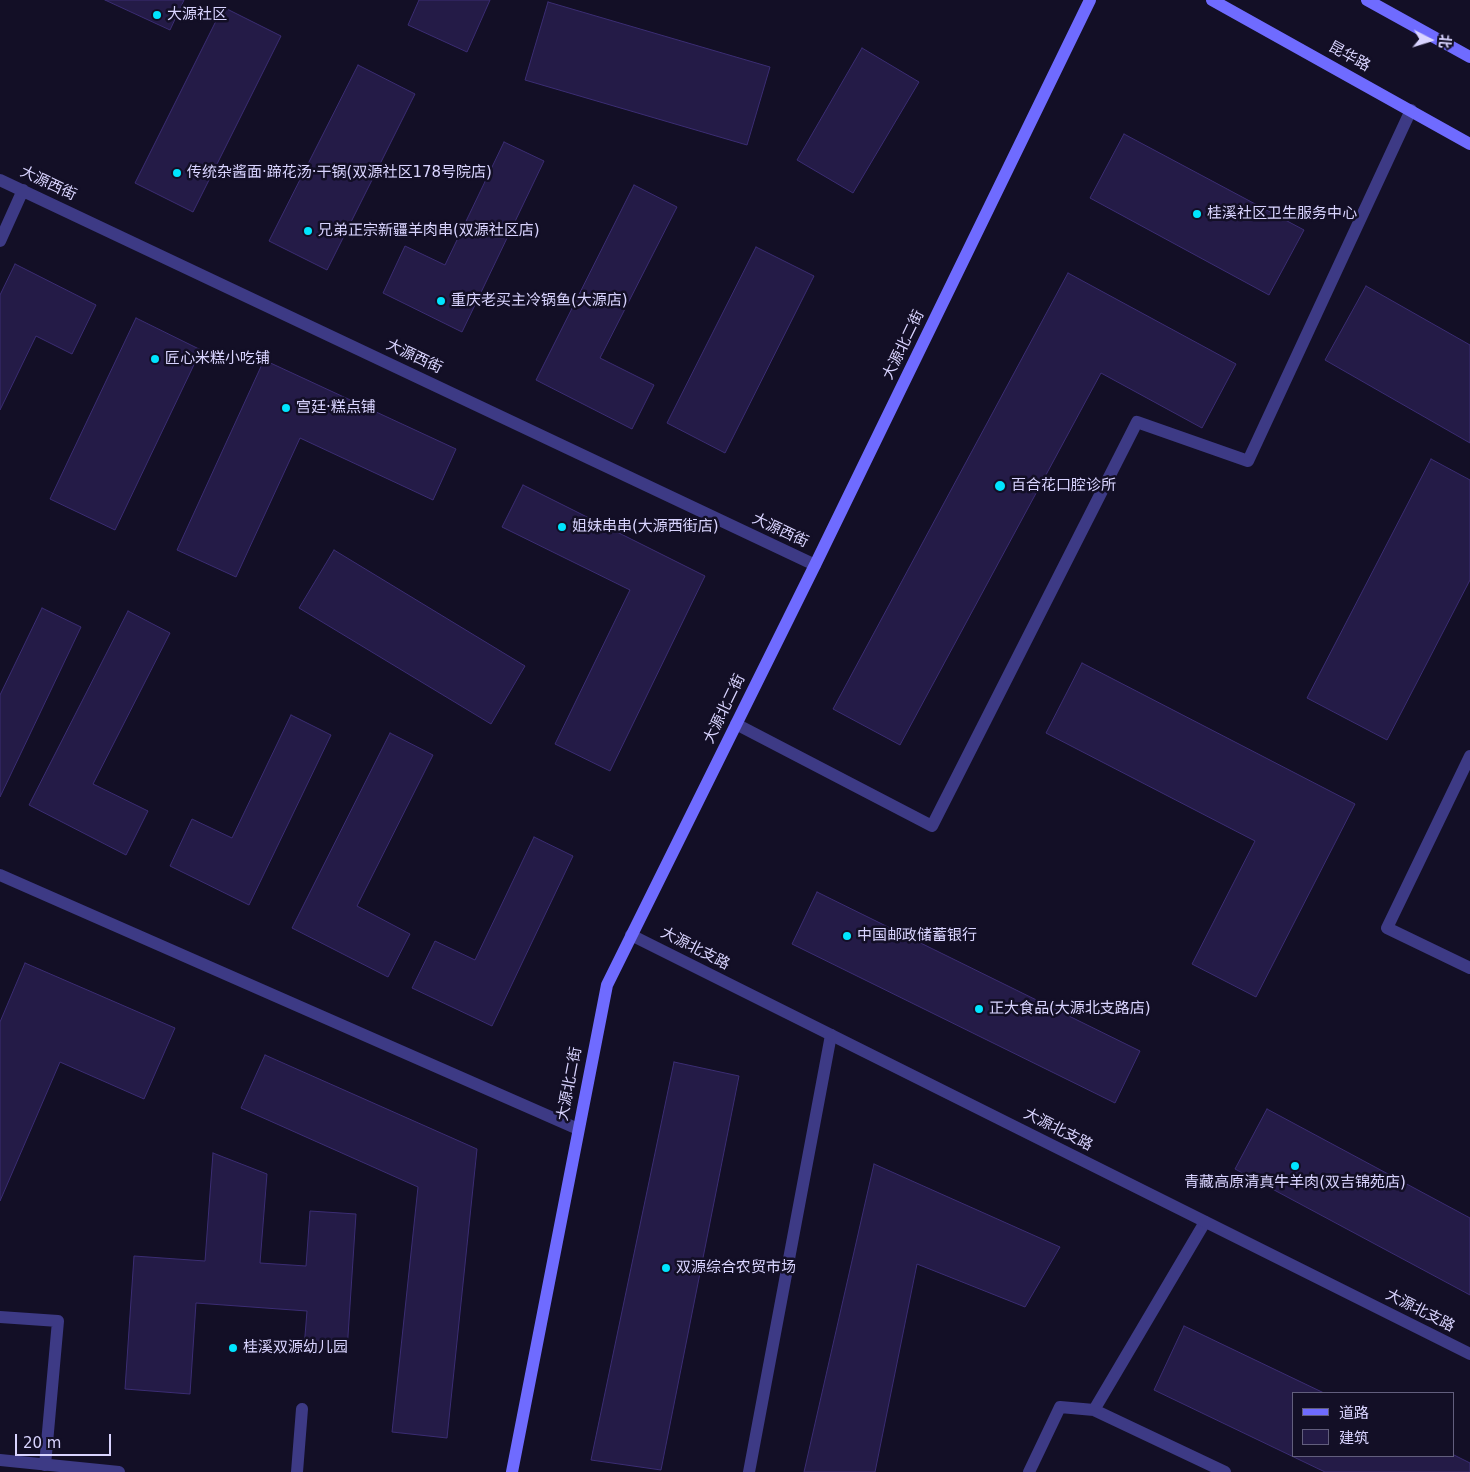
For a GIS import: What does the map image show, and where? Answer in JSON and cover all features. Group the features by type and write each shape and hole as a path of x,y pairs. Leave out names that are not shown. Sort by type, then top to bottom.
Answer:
{"street":[{"name":"大源北二街","path":"512,1472 606,985 815,565 1090,0"},
{"name":"昆华路","path":"1212,0 1470,144"},
{"path":"1367,0 1470,57"},
{"path":"736,724 932,826 1137,422 1248,461 1411,110"},
{"name":"大源西街","path":"0,180 815,565"},
{"path":"0,240 23,190"},
{"path":"1470,756 1387,928 1470,968"},
{"path":"0,875 578,1128"},
{"name":"大源北支路","path":"631,935 1470,1354"},
{"path":"750,1472 831,1035"},
{"path":"1094,1410 1204,1222"},
{"path":"0,1317 58,1322 45,1465"},
{"path":"1029,1472 1060,1407 1094,1410 1225,1472"},
{"path":"297,1472 302,1409"},
{"path":"0,1460 18,1467 45,1465 119,1472"}],"building":[{"name":"大源社区","path":"105,0 184,0 170,30"},
{"path":"419,0 490,0 467,52 408,25"},
{"path":"548,2 770,67 747,145 525,80"},
{"path":"223,7 281,36 193,212 135,183"},
{"path":"862,48 919,82 853,193 797,160"},
{"path":"358,65 415,94 327,270 269,241"},
{"name":"桂溪社区卫生服务中心","path":"1124,134 1304,230 1269,295 1090,198"},
{"path":"504,142 544,161 462,332 383,293 405,246 445,265"},
{"path":"634,185 677,207 600,358 654,385 632,429 536,380"},
{"path":"756,247 814,276 725,453 667,423"},
{"path":"15,264 96,305 72,354 36,336 0,410 0,295"},
{"path":"1068,273 1236,364 1202,428 1101,373 900,745 833,709"},
{"path":"1366,286 1470,345 1470,443 1325,360"},
{"path":"136,318 201,350 115,530 50,499"},
{"path":"264,360 456,449 433,500 300,438 236,577 177,550"},
{"path":"1431,459 1470,480 1470,580 1387,740 1307,698"},
{"path":"523,485 705,576 610,771 555,744 630,590 502,527"},
{"path":"334,550 525,666 491,724 299,608"},
{"path":"42,608 81,627 0,797 0,695"},
{"path":"128,611 170,633 93,784 148,811 126,855 29,805"},
{"path":"1082,663 1355,804 1256,997 1192,964 1255,841 1046,733"},
{"path":"291,715 331,735 249,905 170,866 192,819 232,838"},
{"path":"390,733 433,755 357,906 410,934 388,977 292,928"},
{"path":"534,837 573,856 492,1026 412,988 435,941 475,960"},
{"path":"817,892 1140,1051 1115,1103 792,944"},
{"path":"25,963 175,1028 144,1099 60,1062 0,1201 0,1022"},
{"path":"265,1055 477,1149 447,1438 392,1432 418,1187 241,1108"},
{"name":"双源综合农贸市场","path":"674,1062 739,1076 661,1470 591,1460"},
{"path":"1267,1109 1470,1218 1470,1295 1235,1169"},
{"path":"213,1153 267,1174 260,1263 306,1266 310,1211 356,1214 347,1351 304,1348 307,1311 196,1303 190,1394 125,1389 134,1256 205,1261"},
{"path":"874,1164 1060,1247 1025,1307 917,1264 875,1472 804,1472"},
{"path":"1184,1326 1322,1392 1292,1392 1292,1456 1154,1390"},
{"path":"1455,1456 1470,1463 1470,1472 1325,1472 1294,1457"}],"place":[{"name":"大源社区","path":"157,15"},
{"name":"传统杂酱面·蹄花汤·干锅(双源社区178号院店)","path":"177,173"},
{"name":"桂溪社区卫生服务中心","path":"1197,214"},
{"name":"兄弟正宗新疆羊肉串(双源社区店)","path":"308,231"},
{"name":"重庆老买主冷锅鱼(大源店)","path":"441,301"},
{"name":"匠心米糕小吃铺","path":"155,359"},
{"name":"宫廷·糕点铺","path":"286,408"},
{"name":"百合花口腔诊所","path":"1000,486"},
{"name":"姐妹串串(大源西街店)","path":"562,527"},
{"name":"中国邮政储蓄银行","path":"847,936"},
{"name":"正大食品(大源北支路店)","path":"979,1009"},
{"name":"青藏高原清真牛羊肉(双吉锦苑店)","path":"1295,1166"},
{"name":"双源综合农贸市场","path":"666,1268"},
{"name":"桂溪双源幼儿园","path":"233,1348"}]}
